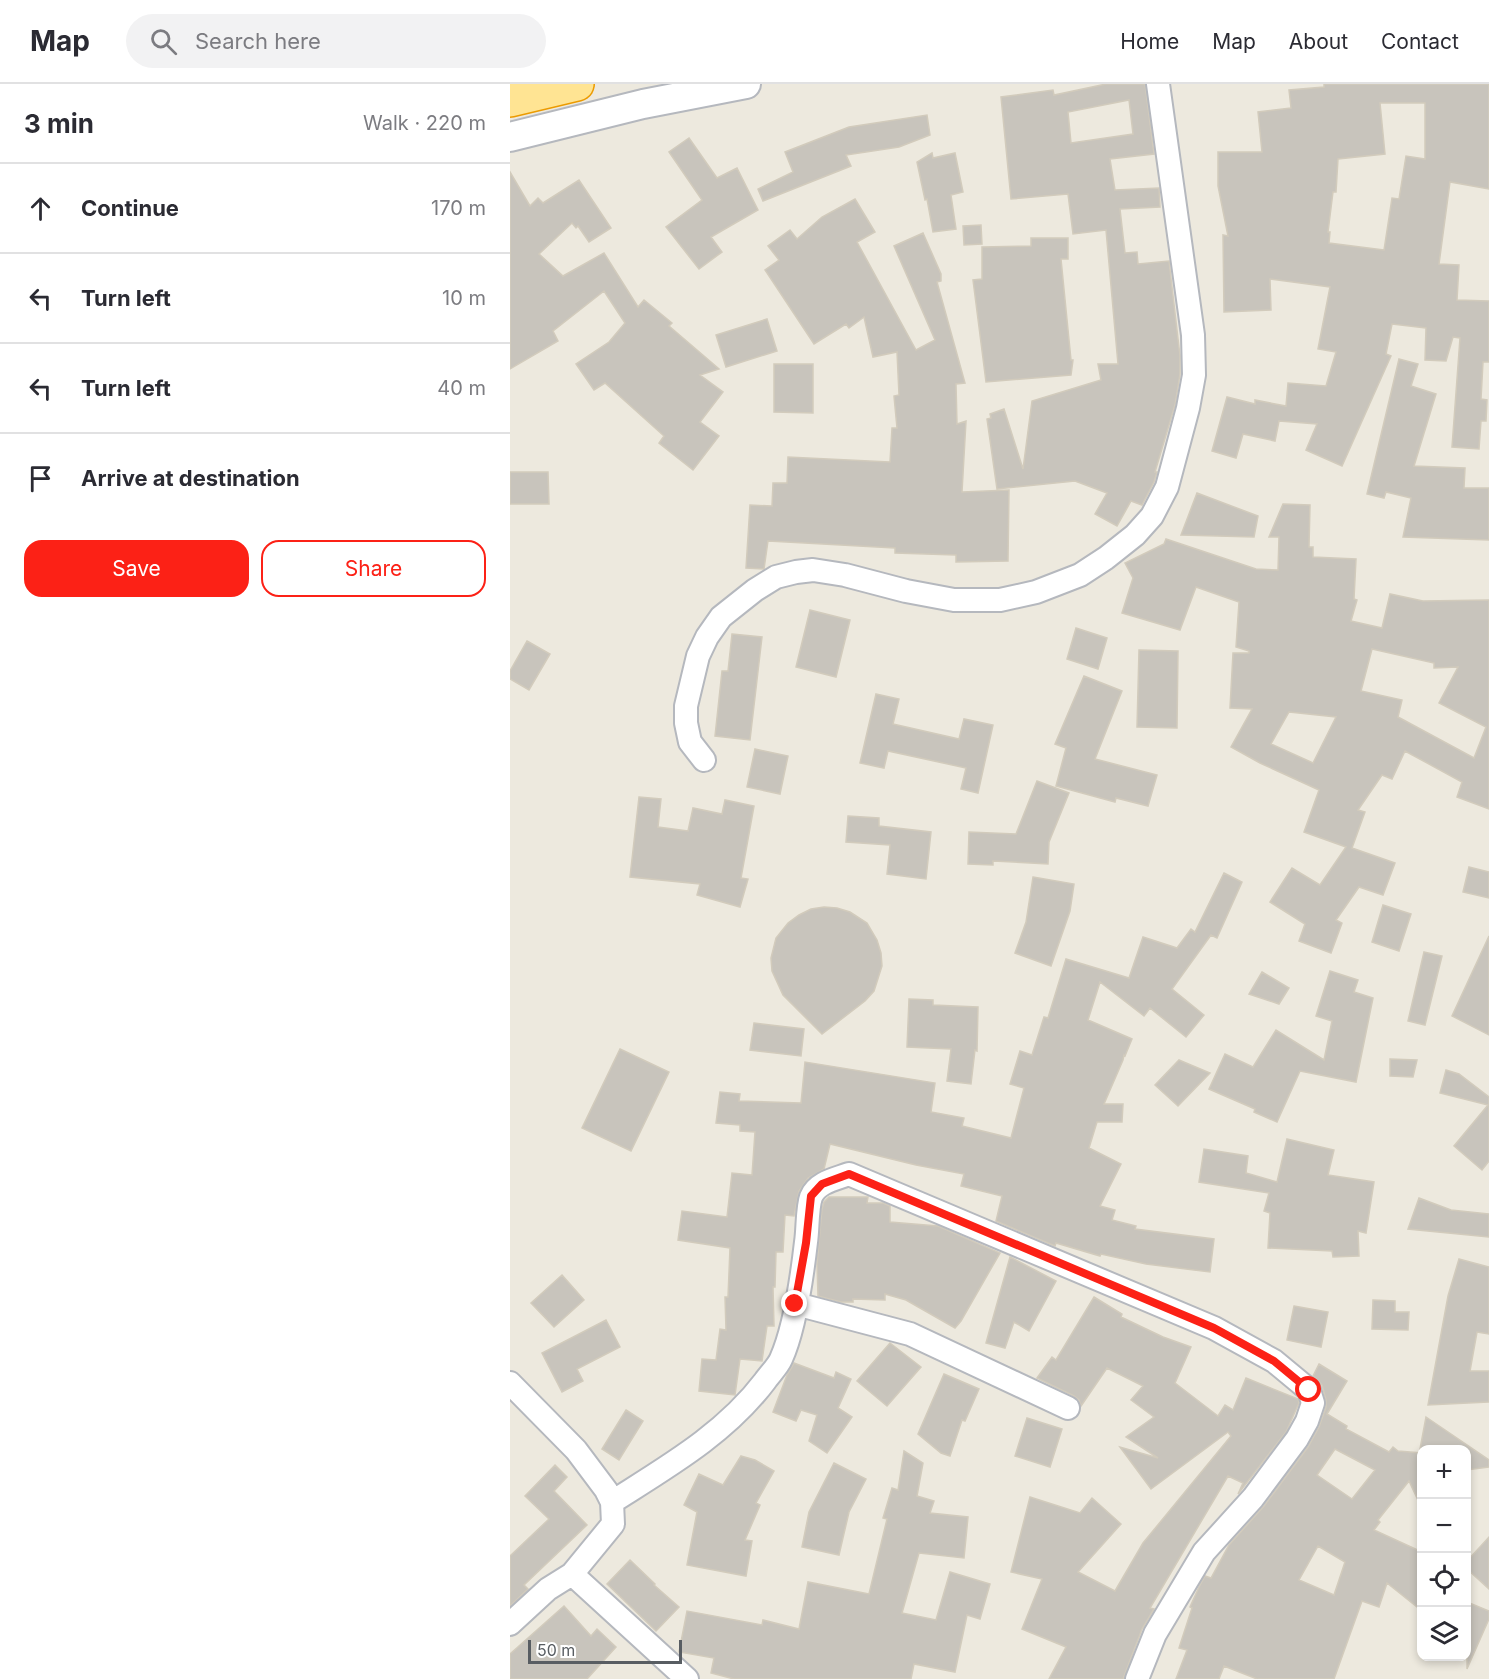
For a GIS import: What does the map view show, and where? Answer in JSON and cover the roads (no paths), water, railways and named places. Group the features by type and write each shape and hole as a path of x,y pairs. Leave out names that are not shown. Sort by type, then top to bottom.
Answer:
{"highway":[{"path":"510,100 577,84"}],"street":[{"path":"510,137 643,104 746,84"},
{"path":"704,760 690,742 686,723 686,706 698,656 707,637 722,617 755,590 776,578 813,570 954,600 1000,600 1036,592 1080,575 1135,535 1152,516 1167,487 1188,408 1194,375 1193,335 1158,84"},
{"path":"612,1502 689,1453 724,1426 749,1402 781,1360 795,1304 806,1243 811,1196 822,1184 849,1174 1214,1328 1274,1361 1309,1390 1313,1403 1307,1421 1297,1439 1253,1498 1204,1552 1155,1634 1137,1679"},
{"path":"795,1304 910,1334 1068,1408"},
{"path":"510,1383 576,1449 606,1490 612,1502 613,1524 572,1574 548,1589 510,1624"},
{"path":"572,1574 687,1679"}]}
